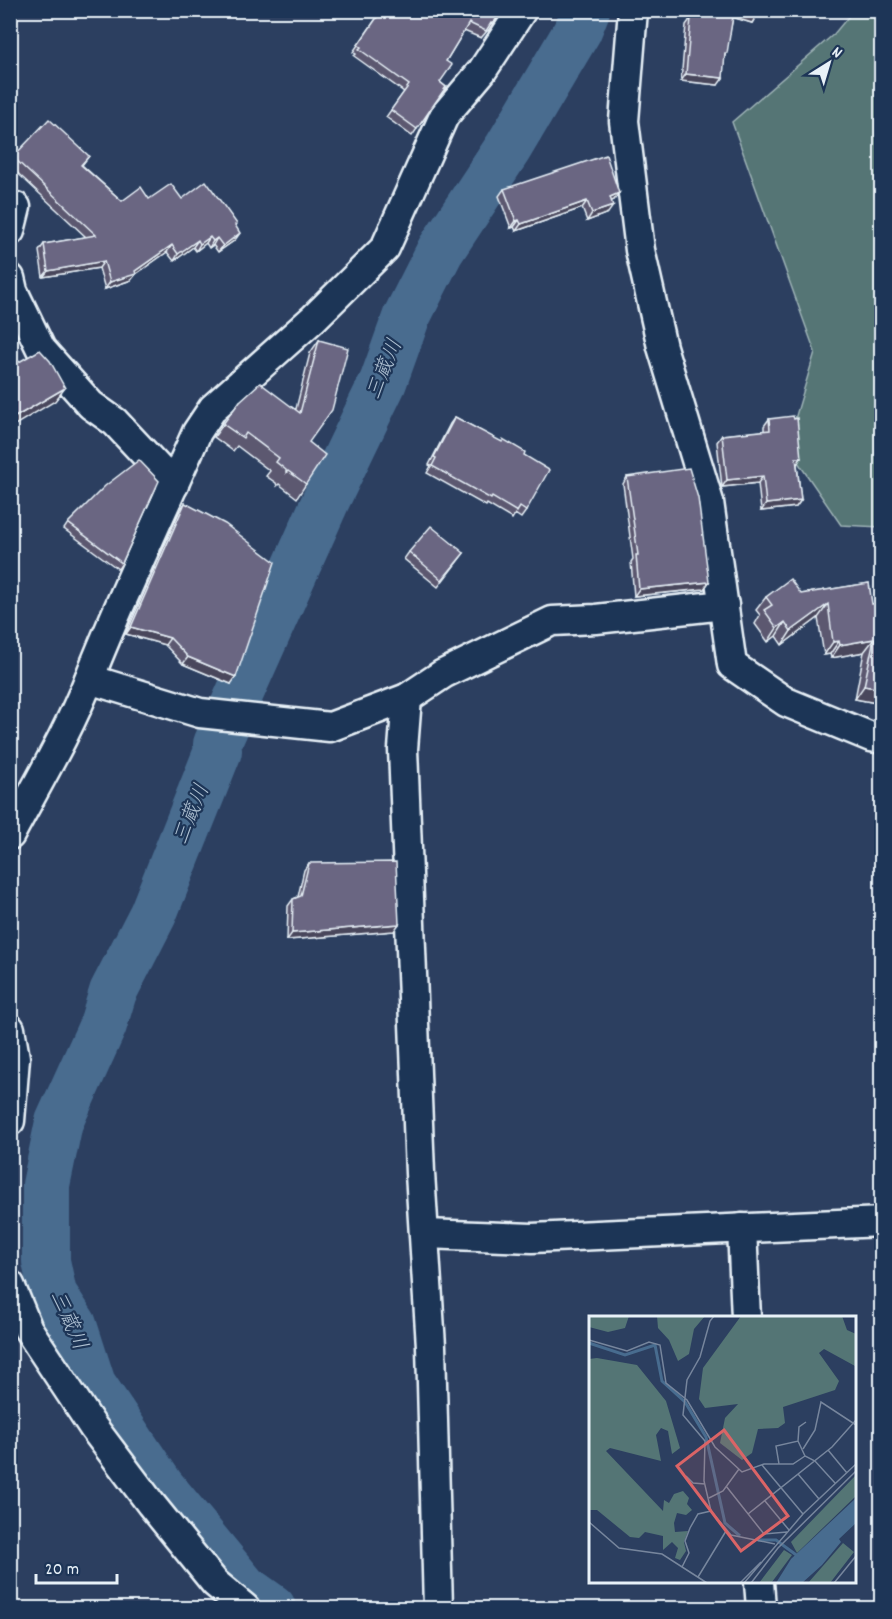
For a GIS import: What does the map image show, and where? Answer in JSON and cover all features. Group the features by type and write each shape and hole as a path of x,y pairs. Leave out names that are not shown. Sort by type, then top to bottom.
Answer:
{"street":[{"path":"10,835 89,679 108,630 197,432 213,408 314,318 386,248 444,116 482,71 522,10"},
{"path":"633,10 624,121 640,250 662,347 709,502 732,665 786,702 871,737 882,739"},
{"path":"10,278 13,291 41,349 91,405 115,422 174,485"},
{"path":"89,679 200,713 330,727 407,698 443,674 552,621 596,619 724,605"},
{"path":"407,698 403,749 420,1173 431,1346 438,1608"},
{"path":"10,1029 15,1058 10,1121"},
{"path":"425,1234 532,1238 882,1222"},
{"path":"742,1228 746,1316"},
{"path":"10,1285 28,1329 93,1427 150,1504 215,1583 245,1608"},
{"path":"759,1583 761,1608"}],"green space":[{"path":"853,11 881,11 881,527 841,525 787,446 815,352 732,122 834,34"}],"building":[{"path":"382,10 502,10 486,31 469,23 446,61 452,65 440,82 446,87 417,129 391,110 409,85 359,49 361,47 358,45"},
{"path":"695,10 734,10 727,53 725,53 723,78 686,74 691,18 694,18"},
{"path":"741,10 758,10 757,15"},
{"path":"49,119 89,156 81,165 122,201 141,187 149,199 171,184 182,199 206,181 237,224 235,225 240,233 223,246 217,238 213,241 210,237 200,244 198,240 178,254 172,245 135,271 136,274 110,282 104,261 48,271 44,244 96,235 13,157"},
{"path":"606,155 619,193 610,197 613,206 592,213 587,201 521,224 519,220 516,221 504,189"},
{"path":"319,340 348,348 332,410 309,442 325,455 306,484 288,471 286,473 286,470 276,462 279,458 246,433 243,438 223,424 240,401 260,383 300,413"},
{"path":"40,350 50,361 65,388 10,420 10,367"},
{"path":"793,416 794,419 797,418 801,458 796,458 801,500 766,504 763,476 727,480 722,435 770,430 769,419"},
{"path":"455,417 502,442 503,439 549,470 526,511 520,507 517,512 432,466 436,458 434,457"},
{"path":"139,460 159,481 122,563 68,523 105,486"},
{"path":"689,468 698,498 709,582 639,589 636,555 638,555 627,477"},
{"path":"185,503 225,524 275,562 236,677 188,657 170,638 131,627"},
{"path":"431,526 464,553 442,580 409,552"},
{"path":"790,579 801,594 869,583 872,604 882,602 882,689 864,686 874,639 840,645 839,641 833,642 828,604 791,631 785,622 777,628 764,610 772,605 766,597"},
{"path":"396,862 399,924 292,933 293,899 301,896 309,863"}],"waterway":[{"name":"三蔵川","path":"272,1608 244,1588 161,1487 92,1384 73,1325 53,1294 46,1261 46,1185 59,1122 103,1025 113,992 153,914 218,751 217,744 327,498 383,382 406,318 440,251 508,148 578,30 586,10"}]}
